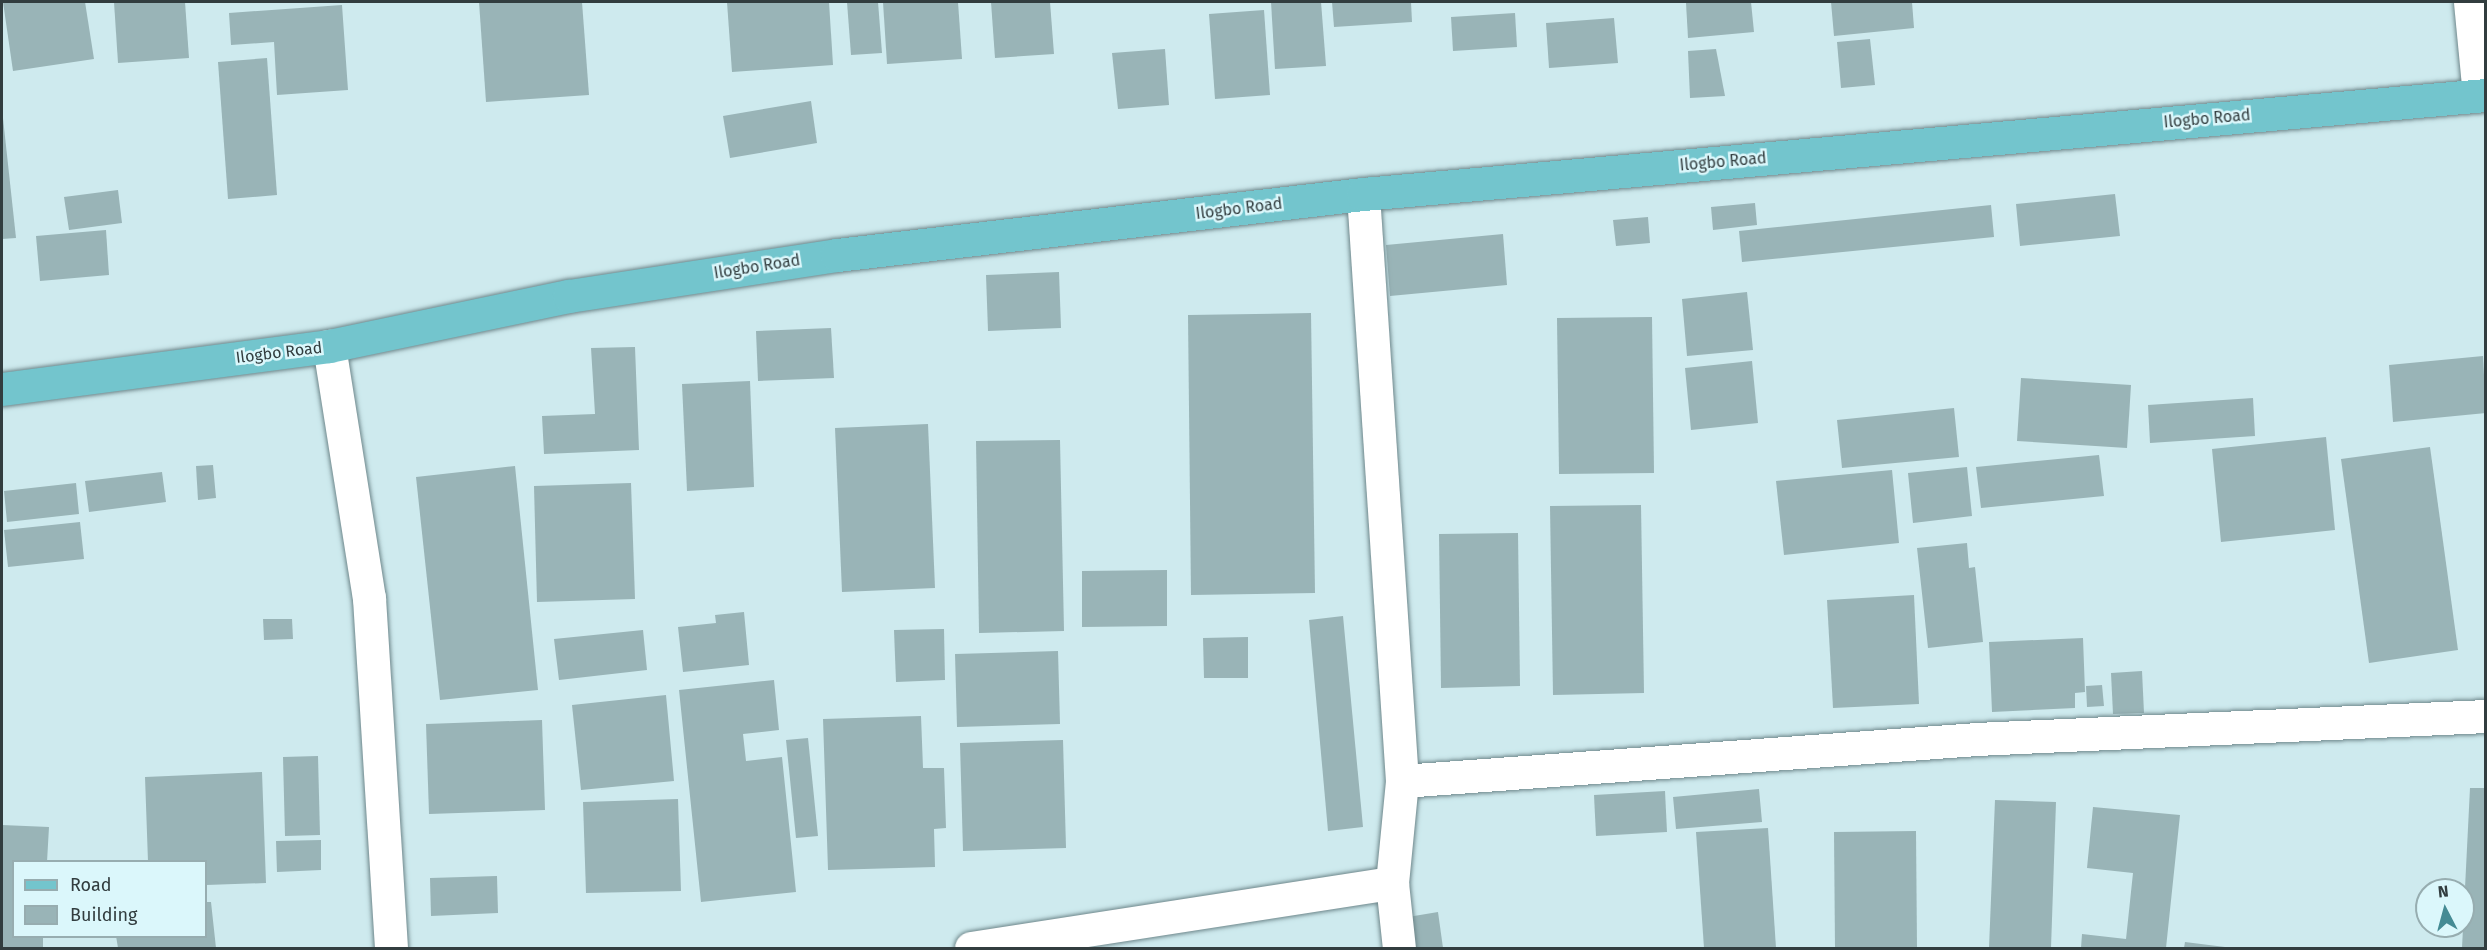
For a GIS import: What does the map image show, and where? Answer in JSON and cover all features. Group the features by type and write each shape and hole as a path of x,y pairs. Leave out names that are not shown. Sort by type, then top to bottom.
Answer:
{"main road":[{"name":"Ilogbo Road","path":"2,389 329,346 569,296 837,255 1363,194 2482,95"}],"street":[{"path":"2470,2 2482,95"},
{"path":"1363,194 1402,781 1392,883 1400,948"},
{"path":"329,346 369,598 391,948"},
{"path":"1402,781 1976,739 2486,716"},
{"path":"971,948 1392,883"}],"building":[{"path":"3,2 85,2 94,59 13,71"},
{"path":"114,2 185,2 189,58 118,63"},
{"path":"479,2 582,2 589,95 486,102"},
{"path":"727,2 829,2 833,65 732,72"},
{"path":"847,2 878,2 882,53 851,55"},
{"path":"883,2 958,2 962,59 887,64"},
{"path":"991,2 1050,2 1054,54 995,58"},
{"path":"1271,2 1321,2 1326,66 1275,69"},
{"path":"1332,2 1411,2 1412,22 1334,27"},
{"path":"1751,2 1754,32 1688,38 1686,3"},
{"path":"1831,2 1912,2 1914,28 1834,36"},
{"path":"342,5 348,90 277,95 274,42 231,45 229,13"},
{"path":"1264,10 1270,95 1215,99 1209,14"},
{"path":"1515,13 1517,47 1453,51 1451,17"},
{"path":"1614,18 1618,63 1549,68 1546,23"},
{"path":"1870,39 1875,85 1841,88 1837,42"},
{"path":"1165,49 1169,105 1118,109 1112,53"},
{"path":"1716,49 1725,96 1690,98 1688,51"},
{"path":"267,58 277,195 228,199 218,62"},
{"path":"811,101 817,143 730,158 723,116"},
{"path":"2,109 16,238 2,239"},
{"path":"118,190 122,223 69,230 64,197"},
{"path":"2115,194 2120,236 2020,246 2016,204"},
{"path":"1755,203 1757,225 1713,230 1711,207"},
{"path":"1991,205 1994,237 1742,262 1739,231"},
{"path":"1648,217 1650,243 1616,246 1613,220"},
{"path":"106,230 109,275 40,281 36,236"},
{"path":"1503,234 1507,285 1390,296 1386,245"},
{"path":"1059,272 1061,328 988,331 986,275"},
{"path":"1747,292 1753,350 1687,356 1682,299"},
{"path":"1311,313 1315,593 1191,595 1188,315"},
{"path":"1652,317 1654,473 1559,474 1557,318"},
{"path":"831,328 834,378 758,381 756,331"},
{"path":"635,347 639,450 544,454 542,416 595,414 591,348"},
{"path":"2483,356 2486,413 2393,422 2389,365"},
{"path":"1752,361 1758,423 1691,430 1685,368"},
{"path":"2021,378 2131,385 2127,448 2017,441"},
{"path":"750,381 754,487 687,491 682,384"},
{"path":"2253,398 2255,436 2150,443 2148,405"},
{"path":"1954,408 1959,457 1842,468 1837,420"},
{"path":"928,424 935,588 842,592 835,428"},
{"path":"2326,437 2335,530 2221,542 2212,449"},
{"path":"1060,440 1064,631 979,633 976,441"},
{"path":"2430,447 2458,650 2369,663 2341,459"},
{"path":"2099,455 2104,496 1981,508 1976,467"},
{"path":"213,465 216,498 198,500 196,466"},
{"path":"515,466 538,690 440,700 416,477"},
{"path":"1967,467 1972,516 1913,523 1908,473"},
{"path":"1892,470 1899,543 1784,555 1776,481"},
{"path":"162,472 166,502 89,512 85,481"},
{"path":"76,483 79,514 7,522 4,491"},
{"path":"631,483 635,599 537,602 534,486"},
{"path":"1641,505 1644,693 1553,695 1550,506"},
{"path":"80,522 84,559 8,567 4,530"},
{"path":"1518,533 1520,686 1441,688 1439,534"},
{"path":"1967,543 1969,568 1975,567 1983,642 1928,648 1917,548"},
{"path":"1167,570 1167,626 1082,627 1082,571"},
{"path":"1914,595 1919,704 1833,708 1827,600"},
{"path":"744,612 749,665 683,672 678,627 716,623 715,615"},
{"path":"1343,616 1363,827 1328,831 1309,620"},
{"path":"263,619 292,619 293,639 264,640"},
{"path":"944,629 945,680 896,682 894,630"},
{"path":"643,630 647,670 559,680 554,639"},
{"path":"1248,637 1248,678 1204,678 1203,638"},
{"path":"2083,638 2085,692 2075,693 2075,708 1992,712 1989,642"},
{"path":"1058,651 1060,724 957,727 955,654"},
{"path":"2142,671 2144,713 2113,714 2111,673"},
{"path":"774,680 779,730 743,734 746,761 782,757 796,892 701,902 679,690"},
{"path":"2102,685 2104,706 2087,707 2086,686"},
{"path":"666,695 674,781 581,790 572,705"},
{"path":"921,716 923,768 944,768 946,828 934,829 935,867 828,870 823,719"},
{"path":"542,720 545,810 429,814 426,724"},
{"path":"808,738 818,836 796,838 786,740"},
{"path":"1063,740 1066,848 963,851 960,743"},
{"path":"318,756 320,835 285,836 283,757"},
{"path":"262,772 266,883 207,885 207,860 148,860 145,777"},
{"path":"2470,788 2486,788 2486,948 2462,948 2462,938 2475,938 2475,878 2466,878"},
{"path":"1759,789 1762,822 1676,829 1673,797"},
{"path":"1665,791 1667,832 1596,836 1594,795"},
{"path":"678,799 681,891 586,893 583,802"},
{"path":"1995,800 2056,802 2051,948 1989,948"},
{"path":"2093,807 2180,815 2166,948 2081,948 2082,934 2126,939 2133,873 2087,868"},
{"path":"2,825 49,827 47,860 12,860 12,938 43,938 43,948 2,948"},
{"path":"1768,828 1776,948 1704,948 1696,832"},
{"path":"1916,831 1917,948 1835,948 1834,832"},
{"path":"321,840 321,870 277,872 276,841"},
{"path":"497,876 498,913 431,916 430,878"},
{"path":"207,902 211,902 216,948 118,948 116,938 207,938"},
{"path":"1438,912 1443,948 1412,948 1408,917"},
{"path":"2185,942 2225,947 2225,948 2184,948"}]}
